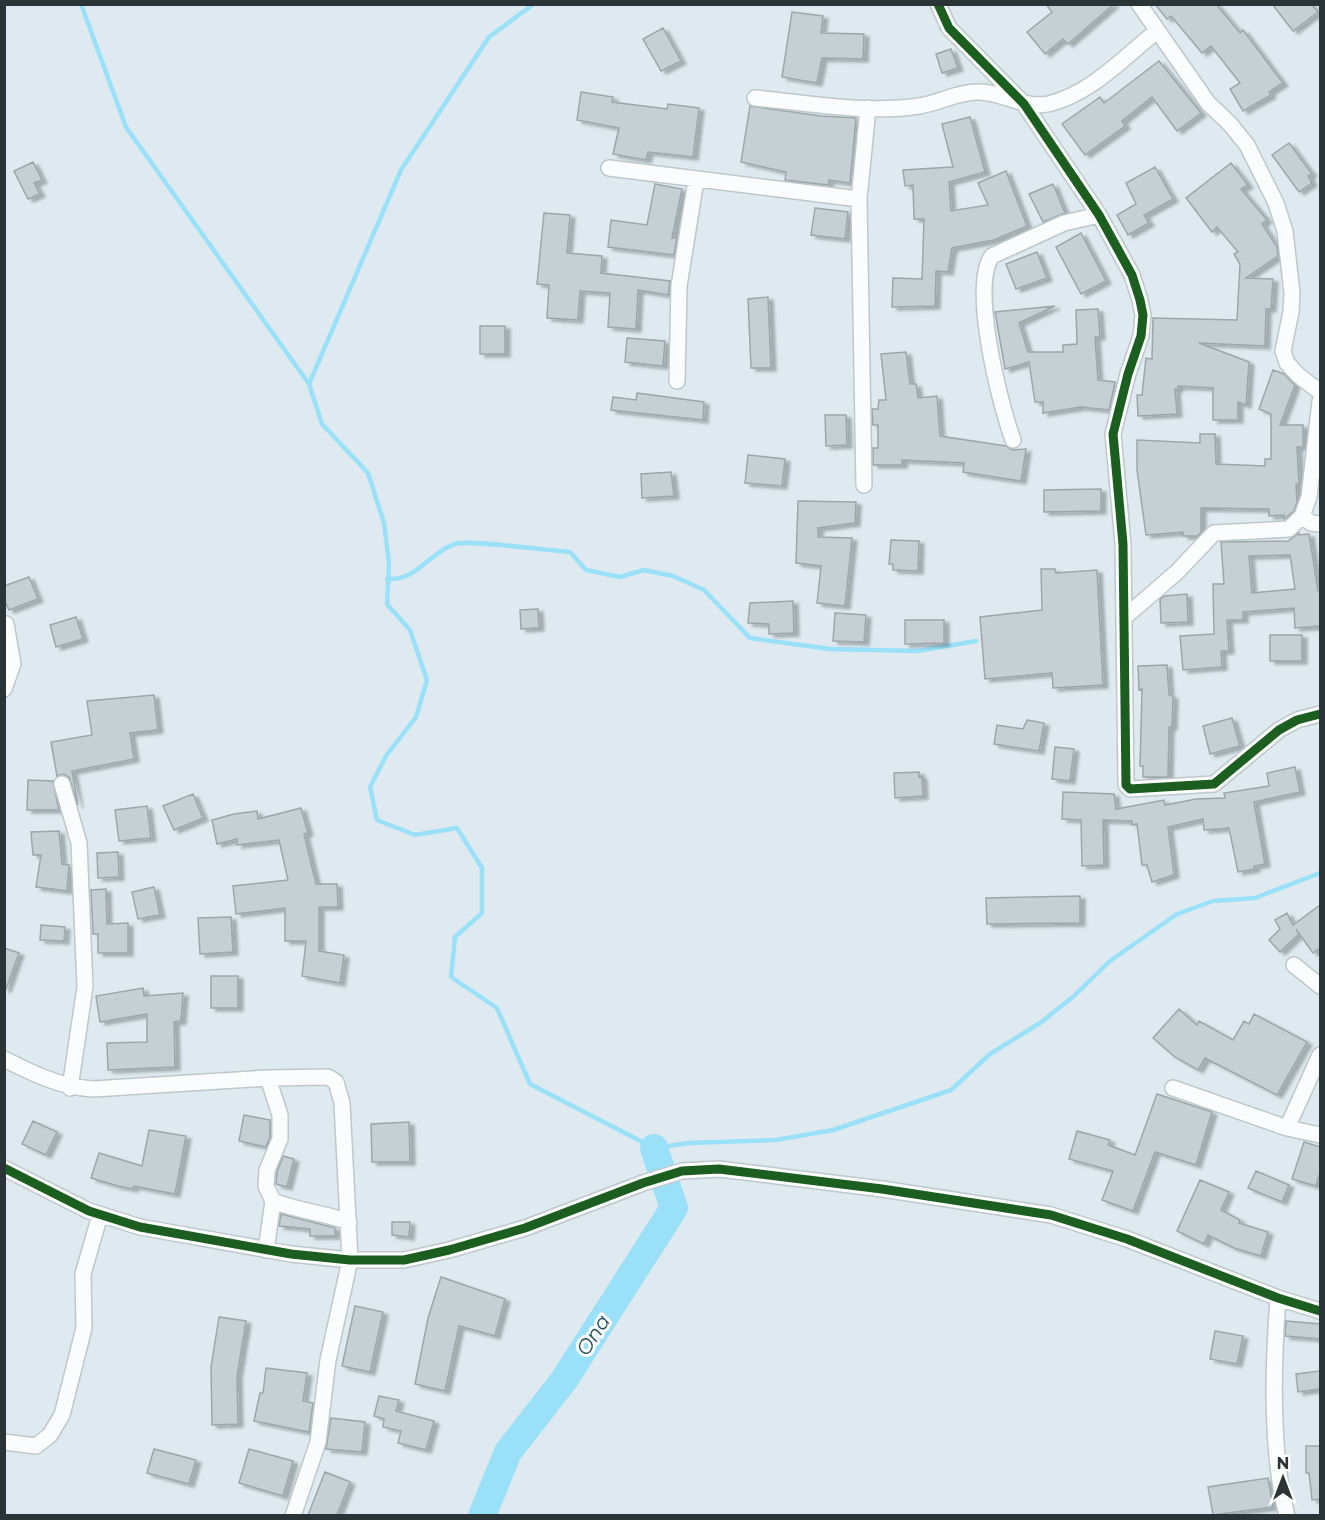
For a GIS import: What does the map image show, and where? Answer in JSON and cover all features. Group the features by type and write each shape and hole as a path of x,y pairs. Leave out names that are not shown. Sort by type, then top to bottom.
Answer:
{"street":[{"path":"938,4 949,28 1024,104 1099,215 1132,275 1143,315 1141,336 1128,374 1113,434 1123,544 1126,785 1130,789 1214,784 1279,730 1297,720 1320,714"},
{"path":"1139,4 1208,103 1230,124 1246,145 1276,203 1285,231 1292,293 1291,312 1283,351 1287,363 1320,392"},
{"path":"755,98 868,108 920,106 973,92 988,92 1024,104 1049,104 1090,87 1157,31"},
{"path":"864,485 859,199 868,108"},
{"path":"609,168 859,199"},
{"path":"677,381 679,286 696,180"},
{"path":"1013,440 1005,419 988,333 984,289 985,266 992,256 1054,228 1078,218 1099,215"},
{"path":"1125,616 1177,572 1214,533 1288,529 1302,516 1309,497 1320,401"},
{"path":"1302,516 1311,523 1320,524"},
{"path":"4,689 13,664 6,624"},
{"path":"62,784 79,843 85,975 70,1088"},
{"path":"1294,965 1320,986"},
{"path":"1287,1128 1320,1055"},
{"path":"4,1059 70,1088 105,1089 268,1078 328,1077 336,1082 342,1104 350,1260 328,1360 318,1442 293,1515"},
{"path":"266,1250 273,1201 266,1178 269,1161 280,1139 280,1115 268,1078"},
{"path":"1173,1088 1287,1128 1320,1135"},
{"path":"4,1168 100,1215 140,1227 266,1250 350,1260 404,1260 449,1250 525,1228 643,1183 682,1171 719,1170 882,1189 1051,1215 1127,1239 1278,1298 1320,1311"},
{"path":"273,1201 298,1211 326,1214 349,1222"},
{"path":"4,1442 36,1446 50,1434 62,1415 84,1329 83,1274 100,1215"},
{"path":"1278,1298 1274,1354 1279,1468 1287,1515"}],"building":[{"path":"1046,4 1114,4 1068,44 1063,39 1045,54 1027,32 1052,12"},
{"path":"1155,4 1216,4 1240,33 1243,30 1283,83 1269,92 1271,95 1243,111 1230,89 1240,83 1211,46 1202,53 1171,16 1167,19"},
{"path":"1272,4 1311,4 1318,12 1293,31"},
{"path":"792,12 823,16 821,33 864,34 863,59 822,58 817,83 782,77"},
{"path":"663,28 681,61 661,71 643,39"},
{"path":"951,49 958,68 942,73 936,54"},
{"path":"1159,61 1201,113 1177,131 1152,97 1122,121 1125,126 1085,155 1062,124 1100,97 1104,103"},
{"path":"581,92 613,97 612,102 667,109 668,104 699,108 693,157 648,152 646,160 613,154 619,128 577,120"},
{"path":"750,106 821,116 856,118 850,183 829,180 828,185 785,180 786,172 741,162"},
{"path":"970,117 985,172 949,182 951,211 988,205 978,183 1006,171 1027,226 994,240 952,248 948,272 936,271 935,306 892,307 893,278 922,279 924,219 914,219 913,185 905,186 903,170 953,167 942,124"},
{"path":"1289,143 1312,174 1308,176 1312,183 1299,192 1272,155"},
{"path":"33,162 42,180 34,183 40,194 28,199 14,171"},
{"path":"1231,163 1248,185 1241,189 1267,220 1262,224 1277,247 1278,256 1246,278 1273,279 1271,309 1266,309 1265,346 1199,343 1249,362 1246,405 1238,402 1238,420 1213,420 1213,388 1178,386 1178,389 1175,389 1177,414 1138,416 1137,395 1142,395 1146,358 1152,359 1153,318 1237,320 1240,264 1234,254 1238,252 1217,227 1212,232 1186,198"},
{"path":"1155,167 1173,199 1144,215 1149,223 1128,235 1117,215 1136,204 1126,183"},
{"path":"655,184 682,189 672,238 677,238 674,255 608,247 611,220 647,225"},
{"path":"1053,184 1065,213 1043,222 1029,194"},
{"path":"815,208 848,212 845,239 811,235"},
{"path":"544,213 570,215 567,253 602,256 601,273 670,281 668,295 638,290 636,329 608,327 610,293 580,291 578,320 547,318 549,285 537,284"},
{"path":"1081,233 1106,281 1081,294 1056,247"},
{"path":"1037,252 1047,278 1016,289 1006,264"},
{"path":"768,297 771,368 751,368 748,299"},
{"path":"1055,306 1019,323 1028,352 1063,352 1063,345 1077,344 1076,310 1098,309 1100,337 1095,337 1098,380 1115,382 1109,410 1081,407 1043,413 1043,402 1035,402 1029,362 1005,369 995,312"},
{"path":"480,326 505,326 505,354 480,354"},
{"path":"627,338 665,341 663,366 625,362"},
{"path":"906,352 910,384 916,384 918,398 937,396 940,436 1006,446 1012,450 1026,449 1021,481 963,472 964,463 902,460 902,465 873,465 873,448 878,448 878,425 873,425 872,409 878,409 879,400 886,400 881,354"},
{"path":"1273,370 1284,374 1295,385 1280,425 1303,425 1303,447 1297,447 1299,484 1296,484 1297,501 1294,511 1284,519 1284,515 1269,516 1269,509 1201,508 1201,532 1198,536 1183,536 1183,532 1146,535 1137,470 1137,440 1200,443 1200,434 1215,434 1216,464 1265,466 1265,459 1271,459 1271,414 1259,409"},
{"path":"637,393 704,402 703,420 611,410 613,397 636,400"},
{"path":"825,415 846,415 847,445 826,446"},
{"path":"748,455 785,459 782,486 745,483"},
{"path":"671,472 674,496 642,498 641,474"},
{"path":"1101,489 1101,511 1044,512 1044,490"},
{"path":"798,501 856,502 855,523 818,528 818,537 852,538 845,606 817,603 821,566 796,563"},
{"path":"1299,533 1299,535 1309,534 1318,591 1320,591 1320,626 1295,628 1294,608 1243,612 1243,620 1227,620 1229,651 1221,651 1222,667 1183,670 1180,636 1214,634 1213,584 1224,584 1221,542 1288,541","holes":["1290,555 1295,589 1252,593 1249,556"]},
{"path":"891,540 919,541 918,571 893,570 893,564 889,564"},
{"path":"1041,569 1055,569 1056,573 1097,570 1103,685 1053,688 1052,673 985,679 980,617 1042,610"},
{"path":"29,577 38,599 9,610 4,599 4,586"},
{"path":"1187,594 1188,622 1161,623 1160,599 1165,596"},
{"path":"793,601 794,633 769,634 769,624 748,623 750,603"},
{"path":"538,609 539,628 521,629 520,610"},
{"path":"835,613 866,615 864,642 833,641"},
{"path":"76,617 83,639 56,647 50,625"},
{"path":"905,620 944,620 944,643 905,644"},
{"path":"1270,635 1302,635 1302,661 1270,661"},
{"path":"1167,665 1169,695 1173,696 1172,727 1169,727 1168,777 1143,777 1143,766 1140,766 1142,689 1139,690 1138,666"},
{"path":"154,695 158,730 130,733 134,759 72,771 78,805 69,777 64,774 57,776 51,742 92,735 87,701"},
{"path":"1232,718 1240,746 1210,754 1203,726"},
{"path":"1027,720 1044,723 1039,751 994,744 997,725 1023,729"},
{"path":"1055,747 1074,749 1070,781 1052,779"},
{"path":"1295,767 1300,792 1254,802 1265,864 1254,866 1255,869 1238,872 1229,828 1204,830 1203,819 1168,827 1174,875 1152,882 1147,865 1142,865 1137,824 1132,825 1132,821 1103,820 1104,865 1082,866 1081,820 1062,819 1063,792 1114,794 1116,809 1164,800 1165,805 1196,799 1225,798 1224,793 1269,786 1267,773"},
{"path":"919,772 919,777 922,776 923,796 895,798 894,773"},
{"path":"28,780 53,781 59,810 27,810"},
{"path":"193,794 203,818 174,830 163,806"},
{"path":"147,806 151,838 119,841 115,810"},
{"path":"301,808 308,833 304,834 316,884 337,884 338,907 319,907 319,951 344,955 340,983 302,976 306,941 285,941 285,908 236,914 233,886 288,880 279,840 237,845 237,839 217,844 212,820 257,811 258,819"},
{"path":"59,831 62,864 69,865 67,891 36,887 41,855 33,855 31,832"},
{"path":"118,852 119,877 98,878 97,853"},
{"path":"154,887 160,915 138,919 132,892"},
{"path":"106,889 107,924 128,923 128,953 98,953 98,934 93,934 91,890"},
{"path":"1080,896 1080,923 987,924 986,898"},
{"path":"1320,905 1320,948 1313,953 1296,929 1299,934 1280,952 1269,940 1280,929 1275,920 1287,913 1293,925"},
{"path":"231,917 233,952 200,954 198,918"},
{"path":"41,925 65,927 64,941 40,940"},
{"path":"4,948 19,953 6,989 4,989"},
{"path":"211,976 238,976 238,1008 211,1008"},
{"path":"143,988 144,996 183,993 181,1021 174,1022 175,1067 108,1070 107,1043 147,1042 147,1014 100,1022 96,996"},
{"path":"1179,1009 1197,1025 1199,1021 1233,1040 1244,1021 1249,1024 1254,1014 1307,1042 1277,1095 1205,1058 1198,1070 1175,1057 1153,1038"},
{"path":"1157,1094 1212,1112 1196,1165 1155,1152 1133,1211 1102,1200 1113,1171 1069,1159 1077,1131 1110,1140 1108,1145 1135,1155"},
{"path":"244,1115 270,1120 270,1137 266,1147 239,1141"},
{"path":"33,1121 57,1132 46,1155 22,1144"},
{"path":"409,1122 410,1162 372,1162 371,1124"},
{"path":"149,1130 186,1136 175,1194 134,1186 133,1189 91,1178 99,1153 142,1166"},
{"path":"1304,1142 1320,1147 1320,1172 1316,1186 1292,1179"},
{"path":"283,1156 294,1159 287,1187 276,1184 277,1172"},
{"path":"1256,1171 1289,1185 1282,1202 1248,1188"},
{"path":"1200,1180 1229,1192 1221,1210 1240,1220 1239,1223 1268,1232 1261,1256 1234,1248 1208,1235 1204,1244 1177,1231"},
{"path":"281,1214 335,1228 335,1236 310,1236 310,1229 279,1226"},
{"path":"392,1222 410,1222 409,1237 392,1235"},
{"path":"441,1277 505,1299 495,1336 459,1326 445,1391 415,1384 428,1318"},
{"path":"355,1306 383,1312 370,1372 342,1366"},
{"path":"219,1317 246,1321 237,1376 238,1424 212,1425 211,1367"},
{"path":"1286,1321 1320,1324 1320,1339 1285,1336"},
{"path":"1215,1331 1243,1336 1237,1364 1210,1359"},
{"path":"266,1368 307,1373 303,1401 313,1403 309,1432 254,1421 260,1393 263,1393"},
{"path":"1320,1371 1320,1389 1298,1392 1296,1374"},
{"path":"379,1396 399,1400 396,1411 434,1421 426,1450 398,1443 401,1431 383,1427 384,1419 374,1416"},
{"path":"331,1418 365,1422 362,1452 326,1449"},
{"path":"1306,1446 1320,1446 1320,1499 1312,1500 1309,1473 1306,1473"},
{"path":"154,1449 196,1460 189,1484 147,1473"},
{"path":"249,1449 293,1461 283,1496 239,1483"},
{"path":"325,1472 350,1482 337,1515 308,1515"},
{"path":"1268,1478 1273,1507 1213,1515 1208,1487"}],"waterway":[{"path":"81,4 126,127 309,384 322,424 368,473 384,523 389,563 387,604 410,630 427,680 416,717 386,756 370,787 377,820 415,835 457,828 482,868 482,913 455,937 451,977 497,1008 530,1084 654,1148 689,1143 776,1140 833,1130 951,1090 990,1054 1040,1023 1074,996 1110,961 1177,914 1213,901 1255,898 1320,873"},
{"path":"309,384 401,170 489,37 534,4"},
{"path":"387,579 407,576 455,544 491,544 570,552 586,570 620,577 644,570 673,576 704,590 750,638 830,649 918,651 976,641"},
{"name":"Ona","path":"482,1516 508,1452 564,1380 674,1208 654,1148"}],"cycle path":[{"path":"938,4 949,28 1024,104 1099,215 1132,275 1140,300 1143,315 1141,336 1128,374 1113,434 1123,544 1126,785 1130,789 1214,784 1279,730 1297,720 1320,714"},
{"path":"4,1168 89,1211 140,1227 291,1254 350,1260 404,1260 449,1250 525,1228 643,1183 682,1171 719,1169 882,1189 1051,1215 1127,1239 1278,1298 1320,1311"}]}
